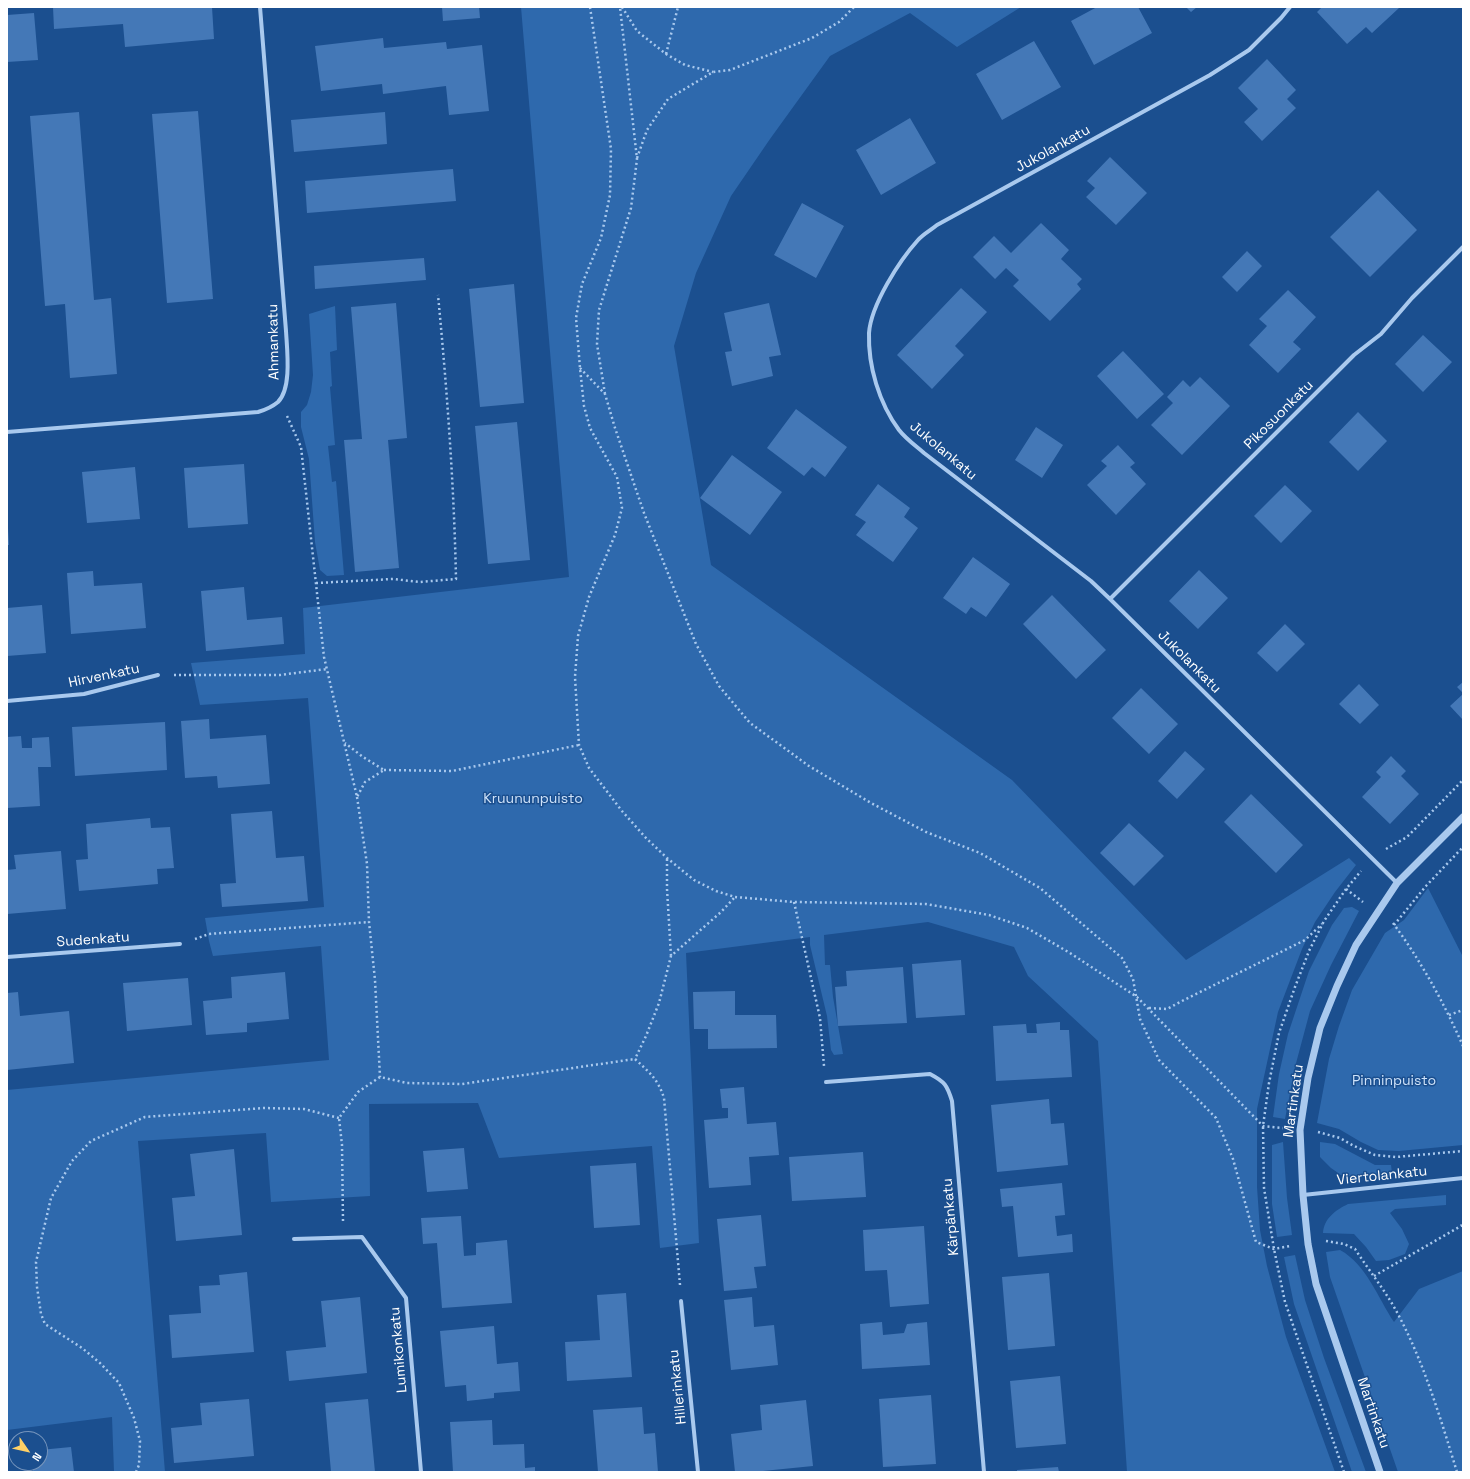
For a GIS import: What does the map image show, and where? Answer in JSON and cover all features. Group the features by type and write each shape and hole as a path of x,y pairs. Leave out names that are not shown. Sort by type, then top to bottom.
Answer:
{"street":[{"name":"Ahmankatu","path":"260,7 286,331 287,380 284,392 278,402"},
{"name":"Jukolankatu","path":"1290,7 1249,50 1210,75 937,225 919,238 889,280 877,304 869,332 870,361 886,410 900,431 924,453 1090,581 1110,599 1397,883"},
{"name":"Pikosuonkatu","path":"1110,599 1354,355 1381,334 1412,298 1463,247"},
{"path":"7,432 258,412 269,408 278,402"},
{"name":"Hirvenkatu","path":"7,701 84,694 158,675"},
{"name":"Martinkatu","path":"1380,1472 1316,1284 1308,1244 1303,1195 1300,1130 1308,1078 1320,1028 1356,945 1397,883 1463,816"},
{"name":"Sudenkatu","path":"7,957 180,944"},
{"name":"Kärpänkatu","path":"826,1082 930,1074 942,1080 949,1089 952,1101 984,1472"},
{"name":"Viertolankatu","path":"1303,1195 1463,1178"},
{"name":"Lumikonkatu","path":"294,1239 362,1237 406,1298 421,1472"},
{"name":"Hillerinkatu","path":"681,1301 698,1472"}],"path":[{"path":"590,7 611,149 610,195 601,238 582,284 576,318 584,406 590,428 617,477 622,508 615,535 588,597 578,636 575,677 579,745 589,768 622,811 646,838 667,858 694,880 716,891 734,897 794,902 926,904 989,914 1027,928 1070,953 1137,997 1263,1126 1326,1133 1375,1155 1396,1158 1463,1151"},
{"path":"621,7 637,32 666,54 685,65 713,72 730,70 812,38 839,22 854,7"},
{"path":"621,7 637,159"},
{"path":"666,54 678,7"},
{"path":"713,72 668,99 647,130 637,159 630,208 599,310 597,344 605,394 615,428 644,513 696,644 719,686 750,723 809,766 871,803 926,832 980,853 1040,888 1122,958 1133,979 1140,1019 1159,1060 1216,1118 1233,1159 1256,1242 1274,1249"},
{"path":"316,583 393,579 420,582 456,579 455,530 447,394 438,295"},
{"path":"580,368 605,394"},
{"path":"278,402 289,419 301,447 324,657 357,797 367,864 369,922 375,980 380,1077"},
{"path":"195,676 280,675 327,669"},
{"path":"345,743 363,757 384,770 452,771 579,745"},
{"path":"357,797 365,782 384,770"},
{"path":"1394,925 1426,886 1463,847"},
{"path":"635,1058 646,1036 659,1003 671,956 667,889 667,858"},
{"path":"1346,890 1394,925 1449,1015 1463,1046"},
{"path":"671,956 721,912 734,897"},
{"path":"794,902 820,1018 826,1082"},
{"path":"209,934 369,922"},
{"path":"1149,1008 1167,1009 1182,1002 1305,940 1324,922"},
{"path":"1449,1015 1463,1010"},
{"path":"343,1238 342,1145 339,1118 358,1092 380,1077 407,1083 462,1084 635,1058"},
{"path":"635,1058 653,1075 660,1086 664,1098 681,1301"},
{"path":"136,1472 139,1465 140,1441 134,1418 119,1383 100,1363 82,1348 45,1324 41,1314 37,1287 36,1262 51,1198 72,1161 92,1141 145,1117 264,1108 304,1109 339,1118"},
{"path":"1263,1126 1264,1188 1274,1249 1285,1302 1344,1472"},
{"path":"1374,1276 1461,1226 1463,1223"},
{"path":"1326,1241 1344,1244 1355,1249 1400,1317 1417,1354 1458,1472"}],"green space":[{"name":"Kruununpuisto","path":"521,7 1021,7 957,47 910,13 830,56 731,196 696,273 674,346 711,565 1012,780 1186,960 1349,858 1356,865 1335,892 1315,922 1302,949 1278,1012 1257,1109 1257,1187 1260,1230 1267,1266 1286,1337 1335,1472 1127,1472 1098,1041 1028,976 1014,947 928,922 824,935 825,965 830,965 833,997 843,1054 834,1055 831,1050 827,1016 810,945 810,937 686,953 699,1243 660,1248 652,1146 499,1158 478,1103 369,1104 370,1196 271,1202 266,1133 138,1141 165,1472 114,1472 112,1417 7,1430 7,1090 329,1060 321,946 213,956 205,918 324,907 308,698 200,705 191,663 305,654 303,608 569,577"},
{"path":"335,306 337,350 330,352 332,386 330,387 335,445 328,446 332,482 336,481 344,575 327,576 320,570 315,542 309,459 301,427 301,412 307,405 311,392 313,375 309,314"},
{"name":"Pinninpuisto","path":"1428,888 1463,957 1463,1145 1399,1151 1378,1150 1339,1129 1317,1123 1329,1059 1352,990 1385,933 1404,920"},
{"path":"1352,907 1359,911 1331,965 1310,1011 1295,1067 1285,1119 1273,1117 1279,1074 1288,1034 1309,971 1332,925 1344,908"},
{"path":"1283,1142 1287,1198 1292,1235 1277,1237 1272,1204 1272,1145"},
{"path":"1320,1142 1335,1144 1375,1165 1391,1165 1392,1173 1347,1177 1341,1175 1320,1157"},
{"path":"1446,1195 1446,1205 1395,1209 1390,1213 1402,1229 1409,1244 1405,1254 1389,1260 1376,1261 1354,1234 1323,1233 1326,1223 1331,1215 1348,1204"},
{"path":"1340,1250 1357,1264 1371,1282 1394,1322 1419,1289 1463,1271 1463,1472 1398,1472 1330,1277 1326,1252"},
{"path":"1295,1255 1305,1300 1324,1358 1366,1472 1352,1472 1294,1304 1284,1257"}],"building":[{"path":"53,7 212,7 214,39 125,47 123,24 54,29"},
{"path":"442,7 479,7 480,18 443,21"},
{"path":"1097,7 1138,7 1152,33 1094,65 1071,21"},
{"path":"1186,7 1197,7 1191,12"},
{"path":"1322,7 1399,8 1372,33 1366,27 1347,44 1317,12"},
{"path":"34,13 38,60 7,62 7,15"},
{"path":"383,38 384,48 446,42 447,49 482,45 489,111 449,115 446,86 383,94 382,84 321,91 315,46"},
{"path":"1034,41 1061,87 1002,120 976,74"},
{"path":"1267,59 1296,90 1287,99 1296,108 1262,141 1244,122 1258,109 1238,88"},
{"path":"198,111 213,299 167,303 152,114"},
{"path":"79,112 94,300 111,298 117,374 70,378 65,304 45,306 30,116"},
{"path":"385,112 387,144 294,152 291,120"},
{"path":"910,118 936,163 881,195 856,150"},
{"path":"1110,157 1147,193 1116,225 1086,197 1095,188 1087,181"},
{"path":"453,169 456,201 307,213 305,181"},
{"path":"1378,190 1417,230 1370,277 1330,237"},
{"path":"802,203 844,226 816,278 774,255"},
{"path":"1041,223 1069,250 1061,259 1082,279 1077,284 1081,289 1050,321 1013,286 1019,280 1006,268 995,279 973,257 994,236 1011,253"},
{"path":"1247,251 1262,266 1237,292 1222,277"},
{"path":"424,258 426,280 315,289 314,266"},
{"path":"514,284 524,403 480,407 469,289"},
{"path":"961,288 987,312 955,346 964,355 932,389 897,355"},
{"path":"1288,290 1316,317 1293,342 1301,349 1278,373 1249,345 1267,326 1259,319"},
{"path":"396,303 407,438 388,440 399,568 355,572 344,440 362,439 351,307"},
{"path":"769,303 781,355 769,357 773,376 732,386 725,352 732,351 724,313"},
{"path":"1423,335 1452,362 1423,392 1395,364"},
{"path":"1123,351 1164,394 1137,419 1097,376"},
{"path":"1200,377 1230,406 1182,455 1151,425 1173,403 1167,397 1183,380 1190,387"},
{"path":"796,409 847,447 825,477 812,467 804,476 767,448"},
{"path":"1358,412 1387,441 1358,471 1329,442"},
{"path":"517,422 530,560 488,564 475,426"},
{"path":"1036,427 1063,445 1042,478 1015,460"},
{"path":"1118,445 1135,463 1130,467 1146,484 1116,515 1087,485 1107,466 1101,461"},
{"path":"732,455 782,492 750,535 700,498"},
{"path":"244,464 248,524 188,528 184,468"},
{"path":"135,467 140,519 87,523 82,472"},
{"path":"878,484 910,508 904,517 918,528 893,562 856,535 866,522 855,515"},
{"path":"1285,485 1312,511 1281,543 1254,516"},
{"path":"8,528 9,545 7,545"},
{"path":"973,557 1010,584 986,617 971,607 966,614 943,598"},
{"path":"1199,570 1228,598 1198,629 1169,601"},
{"path":"93,571 94,586 142,583 146,628 71,634 67,573"},
{"path":"244,587 247,620 282,617 284,644 206,651 201,591"},
{"path":"1052,595 1106,650 1076,679 1023,624"},
{"path":"42,605 46,653 7,656 7,608"},
{"path":"1285,624 1305,644 1277,672 1257,653"},
{"path":"1463,682 1463,693 1457,687"},
{"path":"1359,684 1379,705 1360,724 1339,704"},
{"path":"1141,688 1178,724 1149,754 1112,718"},
{"path":"1463,694 1463,720 1450,706"},
{"path":"209,719 210,739 266,735 270,784 218,788 217,776 185,778 181,721"},
{"path":"165,722 167,770 75,776 72,727"},
{"path":"21,736 22,748 32,748 32,738 49,737 51,767 38,767 40,806 7,808 7,737"},
{"path":"1185,751 1205,769 1177,799 1158,781"},
{"path":"1391,756 1406,771 1401,776 1419,794 1390,824 1362,797 1381,777 1376,772"},
{"path":"1251,794 1303,845 1276,873 1224,822"},
{"path":"272,811 276,858 304,856 308,901 222,907 220,884 236,883 231,814"},
{"path":"150,818 151,828 170,827 174,868 157,869 158,884 79,891 76,860 88,859 86,824"},
{"path":"1129,823 1164,856 1134,886 1100,853"},
{"path":"61,851 66,909 7,914 7,870 16,869 14,855"},
{"path":"961,960 965,1015 916,1018 912,964"},
{"path":"903,967 907,1023 838,1026 835,987 847,986 846,971"},
{"path":"285,972 289,1019 247,1023 247,1032 206,1035 203,1001 232,998 231,977"},
{"path":"188,978 192,1025 127,1031 123,983"},
{"path":"735,991 735,1015 776,1015 777,1048 708,1049 708,1029 694,1029 693,992"},
{"path":"18,992 20,1016 69,1011 74,1063 7,1070 7,993"},
{"path":"1060,1022 1060,1030 1069,1030 1072,1077 996,1081 993,1026 1026,1024 1027,1033 1037,1033 1036,1024"},
{"path":"744,1087 747,1124 776,1122 779,1155 749,1157 751,1185 709,1188 704,1120 728,1118 728,1108 722,1108 720,1089"},
{"path":"1049,1099 1051,1124 1064,1123 1068,1165 997,1172 991,1105"},
{"path":"464,1148 468,1189 427,1192 423,1151"},
{"path":"234,1149 242,1235 176,1241 172,1198 195,1196 190,1154"},
{"path":"863,1152 866,1197 792,1201 789,1157"},
{"path":"636,1163 640,1225 594,1228 590,1166"},
{"path":"1062,1183 1065,1215 1055,1216 1057,1236 1072,1234 1073,1252 1018,1257 1013,1206 1002,1207 1000,1189"},
{"path":"761,1215 766,1266 754,1267 757,1288 724,1291 717,1219"},
{"path":"461,1216 464,1256 476,1255 476,1243 507,1240 512,1303 442,1308 437,1243 423,1244 421,1218"},
{"path":"924,1226 929,1304 890,1307 887,1270 865,1271 863,1230"},
{"path":"247,1272 254,1352 172,1358 169,1315 201,1313 199,1286 220,1285 219,1275"},
{"path":"1049,1273 1055,1346 1008,1350 1002,1277"},
{"path":"626,1293 632,1377 567,1381 565,1342 600,1340 597,1295"},
{"path":"360,1297 367,1373 289,1381 286,1351 326,1347 321,1301"},
{"path":"752,1297 754,1327 774,1325 778,1365 731,1370 724,1300"},
{"path":"882,1322 883,1335 904,1333 907,1324 927,1322 930,1365 862,1369 860,1324"},
{"path":"494,1326 497,1364 518,1362 520,1391 494,1393 494,1398 467,1401 466,1385 445,1387 440,1331"},
{"path":"1060,1376 1066,1444 1016,1448 1010,1381"},
{"path":"931,1395 936,1464 883,1467 879,1399"},
{"path":"249,1399 254,1456 174,1463 171,1428 202,1425 200,1403"},
{"path":"368,1399 375,1472 331,1472 325,1403"},
{"path":"806,1400 813,1466 753,1472 735,1472 731,1434 762,1430 760,1405"},
{"path":"642,1407 644,1434 655,1433 658,1472 598,1472 593,1410"},
{"path":"492,1420 493,1445 524,1444 525,1468 535,1467 535,1472 453,1472 450,1422"},
{"path":"71,1447 74,1472 33,1472 48,1471 48,1449"},
{"path":"1058,1467 1059,1472 1017,1472 1017,1470"}]}
